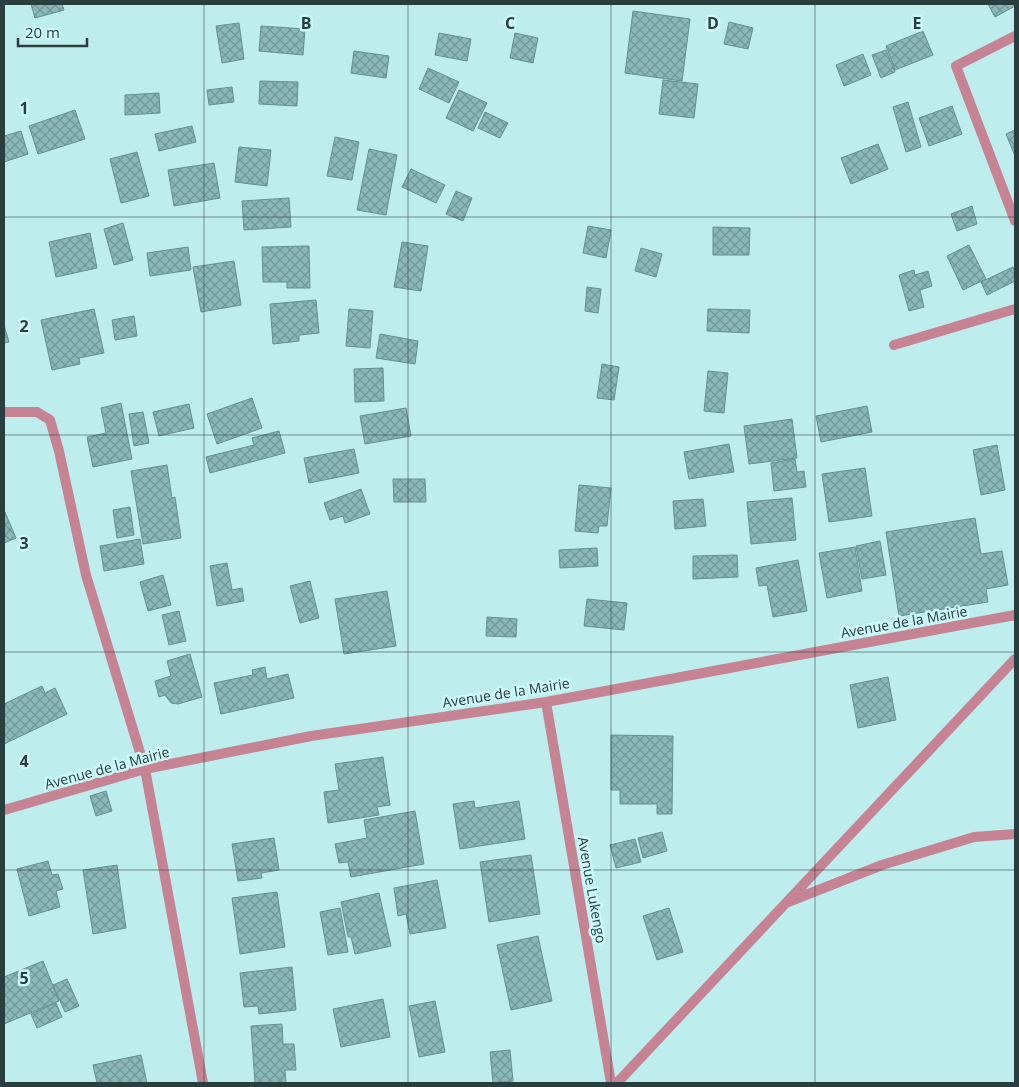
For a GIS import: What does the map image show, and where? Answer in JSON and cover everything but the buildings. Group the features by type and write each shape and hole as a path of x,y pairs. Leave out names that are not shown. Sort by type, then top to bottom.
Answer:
{"street":[{"path":"1015,36 956,66 1015,221"},
{"path":"894,346 1015,309"},
{"path":"4,412 36,412 50,420 59,451 86,575 146,769 203,1083"},
{"name":"Avenue de la Mairie","path":"4,810 146,769 311,736 546,702 1015,615"},
{"path":"617,1083 1015,658"},
{"name":"Avenue Lukengo","path":"546,702 611,1083"},
{"path":"785,903 882,866 974,837 1015,834"}]}
